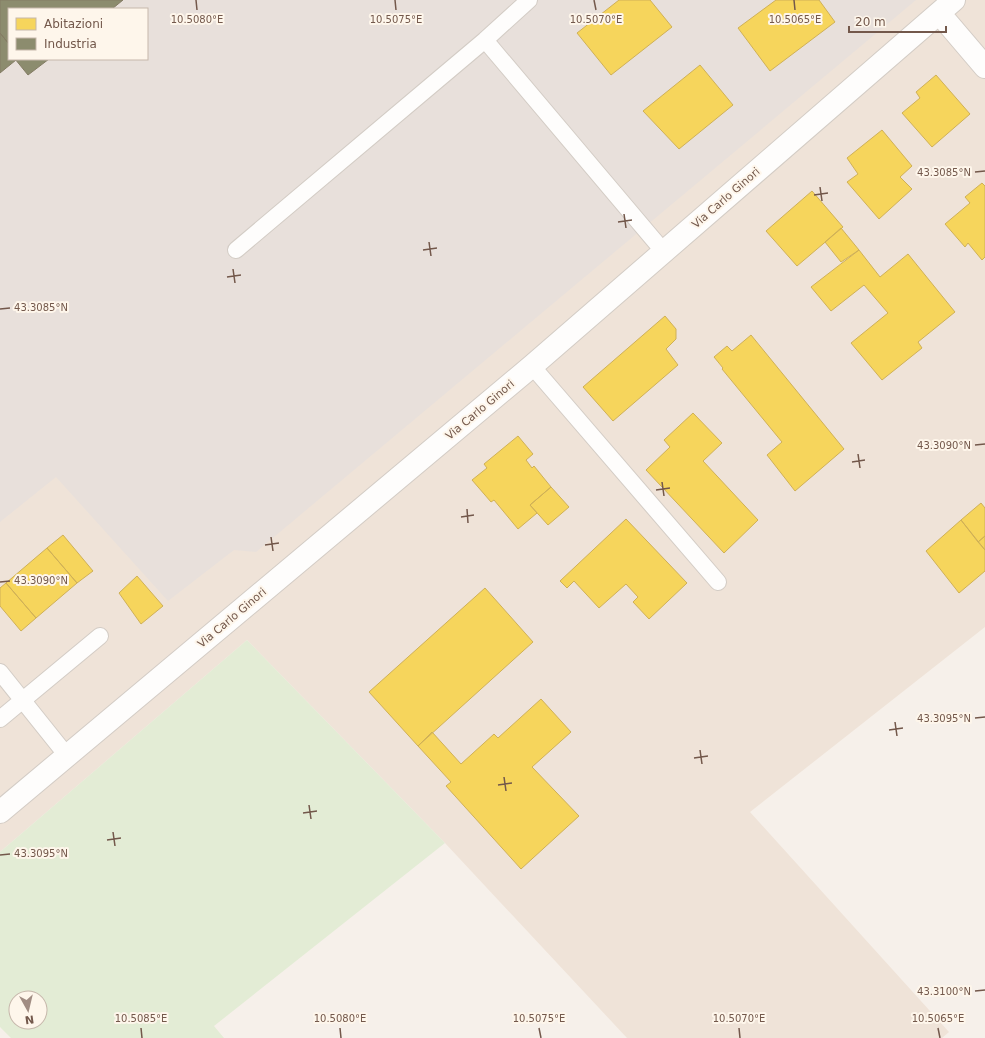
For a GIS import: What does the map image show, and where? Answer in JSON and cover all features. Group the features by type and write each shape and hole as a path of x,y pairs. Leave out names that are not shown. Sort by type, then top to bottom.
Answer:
{"street":[{"path":"947,6 985,67"},
{"name":"Via Carlo Ginori","path":"0,812 68,757 532,366 947,6"}],"lane":[{"path":"236,250 485,40 529,0"},
{"path":"485,40 664,252"},
{"path":"532,366 718,582"},
{"path":"0,719 100,636"},
{"path":"0,672 68,757"}],"shaded area":[{"path":"0,0 985,0 985,627 750,812 949,1032 942,1038 627,1038 445,843 247,640 0,852"},
{"path":"0,0 916,0 256,552 234,550 168,601 56,477 0,522"}],"green space":[{"path":"247,640 445,843 214,1026 224,1038 11,1038 0,1027 0,852"}],"building: Abitazioni":[{"path":"619,0 650,0 672,27 611,75 577,33"},
{"path":"776,0 819,0 835,22 770,71 738,28"},
{"path":"700,65 733,105 679,149 643,111"},
{"path":"936,75 970,114 932,147 902,113 920,98 916,92"},
{"path":"882,130 912,166 900,177 912,189 879,219 847,182 858,174 847,158"},
{"path":"982,183 985,186 985,257 982,260 968,243 965,247 945,224 970,203 965,197"},
{"path":"812,191 843,227 797,266 766,231"},
{"path":"841,228 859,250 841,262 825,242"},
{"path":"859,250 880,277 908,254 955,312 918,342 922,348 882,380 851,343 888,313 864,285 831,311 811,287"},
{"path":"665,316 676,329 676,339 666,349 678,365 613,421 583,387"},
{"path":"751,335 844,449 795,491 767,455 782,442 722,369 723,368 714,357 727,346 732,351"},
{"path":"693,413 722,443 703,461 758,520 724,553 646,470 670,447 664,440"},
{"path":"518,436 533,454 526,460 532,468 534,466 551,487 530,505 537,513 518,529 494,500 491,502 472,480 487,468 484,464"},
{"path":"551,487 569,507 548,525 530,505"},
{"path":"981,503 985,508 985,536 978,542 961,520"},
{"path":"626,519 687,583 649,619 633,602 638,597 626,584 599,608 574,581 567,588 560,581"},
{"path":"961,520 985,550 985,571 959,593 926,551"},
{"path":"63,535 93,571 77,583 47,548"},
{"path":"985,536 985,550 978,542"},
{"path":"47,548 77,583 36,618 6,583"},
{"path":"137,576 163,606 141,624 119,593"},
{"path":"6,583 36,618 21,631 0,606 0,588"},
{"path":"485,588 533,642 418,746 369,692"},
{"path":"541,699 571,732 532,767 579,816 521,869 446,786 451,782 418,746 432,732 461,764 494,734 498,738"}],"building: Industria":[{"path":"0,0 123,0 113,8 8,8 8,43 0,33"},
{"path":"0,33 8,43 8,60 16,60 0,73"},
{"path":"16,60 48,60 28,75"}]}
